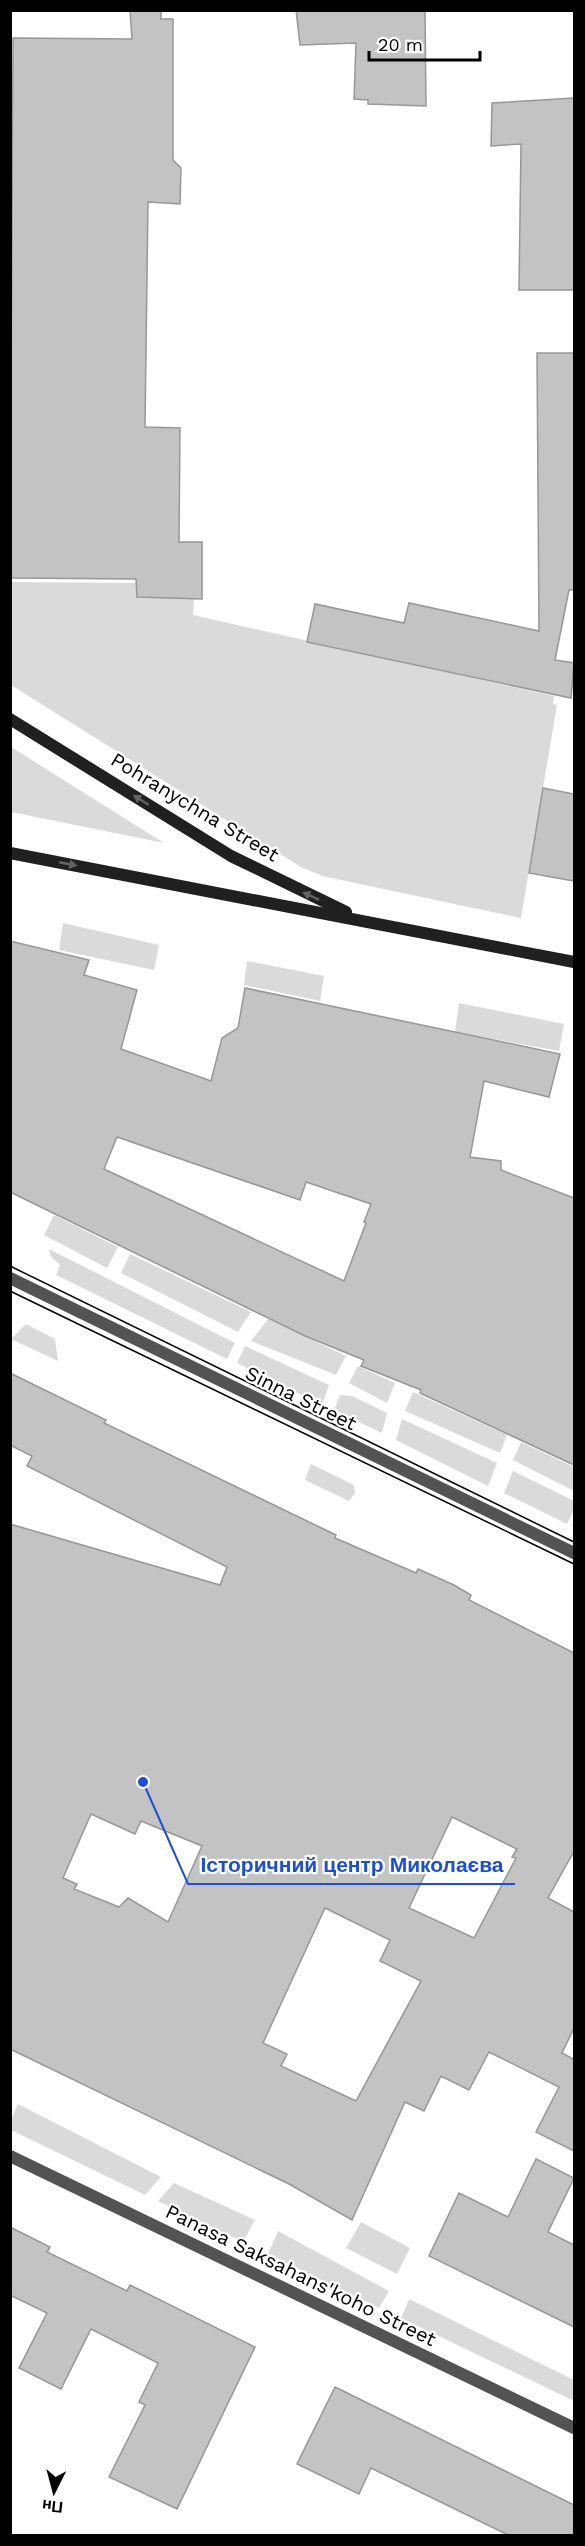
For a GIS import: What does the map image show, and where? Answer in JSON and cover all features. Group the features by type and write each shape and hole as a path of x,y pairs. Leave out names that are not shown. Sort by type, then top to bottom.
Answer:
{"main road":[{"name":"Pohranychna Street","path":"10,719 231,856 364,921"},
{"name":"Pohranychna Street","path":"10,853 574,962"}],"street":[{"name":"Sinna Street","path":"10,1278 574,1553"},
{"name":"Panasa Saksahans'koho Street","path":"10,2156 574,2428"}],"shaded area":[{"path":"10,582 136,583 137,597 194,598 193,615 554,696 553,704 557,705 521,918 322,876 301,867 11,685"},
{"path":"11,747 164,843 11,812"},
{"path":"63,923 159,945 154,970 59,950"},
{"path":"247,961 324,976 320,1001 244,985"},
{"path":"459,1003 564,1024 559,1051 455,1032"},
{"path":"54,1215 118,1247 107,1268 44,1235"},
{"path":"49,1249 235,1343 227,1359 56,1275 60,1265 51,1257"},
{"path":"130,1254 251,1312 238,1332 121,1273"},
{"path":"268,1319 346,1356 336,1375 251,1341"},
{"path":"26,1324 55,1339 58,1361 11,1339"},
{"path":"245,1346 329,1385 322,1405 237,1363"},
{"path":"358,1366 395,1383 387,1403 349,1383"},
{"path":"413,1392 507,1435 500,1453 405,1411"},
{"path":"340,1395 352,1396 387,1413 382,1433 334,1410"},
{"path":"402,1419 497,1463 488,1486 396,1440"},
{"path":"521,1442 574,1467 574,1491 513,1460"},
{"path":"311,1464 354,1485 355,1493 349,1501 305,1480"},
{"path":"513,1471 574,1501 574,1510 567,1524 504,1493"},
{"path":"18,2104 161,2177 145,2195 11,2130 11,2120"},
{"path":"174,2183 255,2220 243,2242 158,2201"},
{"path":"361,2222 410,2248 397,2274 346,2248"},
{"path":"278,2231 389,2291 379,2308 268,2254"},
{"path":"409,2299 574,2380 574,2401 401,2318"}],"building":[{"path":"130,10 161,10 161,19 173,19 173,160 181,168 180,204 148,202 145,427 180,428 179,542 202,542 202,599 137,597 136,579 10,578 13,38 132,39"},
{"path":"296,10 425,10 426,106 368,104 368,100 354,99 356,43 300,45"},
{"path":"574,98 574,290 519,290 521,144 491,146 492,103"},
{"path":"537,353 574,353 574,590 569,590 555,660 574,663 571,698 307,642 315,604 404,623 409,603 539,631"},
{"path":"543,788 574,794 574,881 529,873"},
{"path":"10,941 89,960 84,975 137,990 121,1049 211,1081 222,1038 238,1028 245,988 560,1054 549,1097 484,1081 470,1157 501,1161 501,1170 574,1198 574,1465 420,1393 421,1390 361,1366 364,1360 305,1336 10,1192","holes":["117,1137 300,1200 306,1182 371,1204 344,1281 104,1169"]},
{"path":"10,1373 106,1420 104,1423 336,1535 335,1538 416,1573 418,1569 454,1585 471,1595 469,1600 574,1653 574,1851 548,1898 574,1912 574,2028 562,2053 573,2059 574,2057 574,2151 536,2132 559,2087 489,2052 469,2090 441,2076 424,2111 405,2102 352,2220 289,2184 10,2049 10,1524 220,1585 227,1567 27,1466 32,1456 10,1445","holes":["91,1814 135,1834 141,1821 202,1846 168,1922 128,1898 119,1907 74,1889 77,1884 63,1878","452,1817 517,1849 512,1857 516,1858 474,1938 409,1908","325,1908 390,1940 380,1961 421,1981 356,2101 281,2066 287,2054 263,2043"]},
{"path":"536,2159 574,2178 548,2232 574,2245 574,2327 429,2256 459,2193 508,2217"},
{"path":"10,2227 50,2247 47,2252 127,2291 130,2285 255,2347 177,2509 109,2477 145,2405 139,2402 158,2363 91,2329 61,2389 19,2368 47,2313 10,2295"},
{"path":"335,2387 574,2505 574,2535 508,2535 371,2468 359,2494 297,2464"}],"tram line":[{"path":"10,1266 574,1542"},
{"path":"10,1291 574,1564"}],"place":[{"name":"Історичний центр Миколаєва","path":"143,1782"}]}
